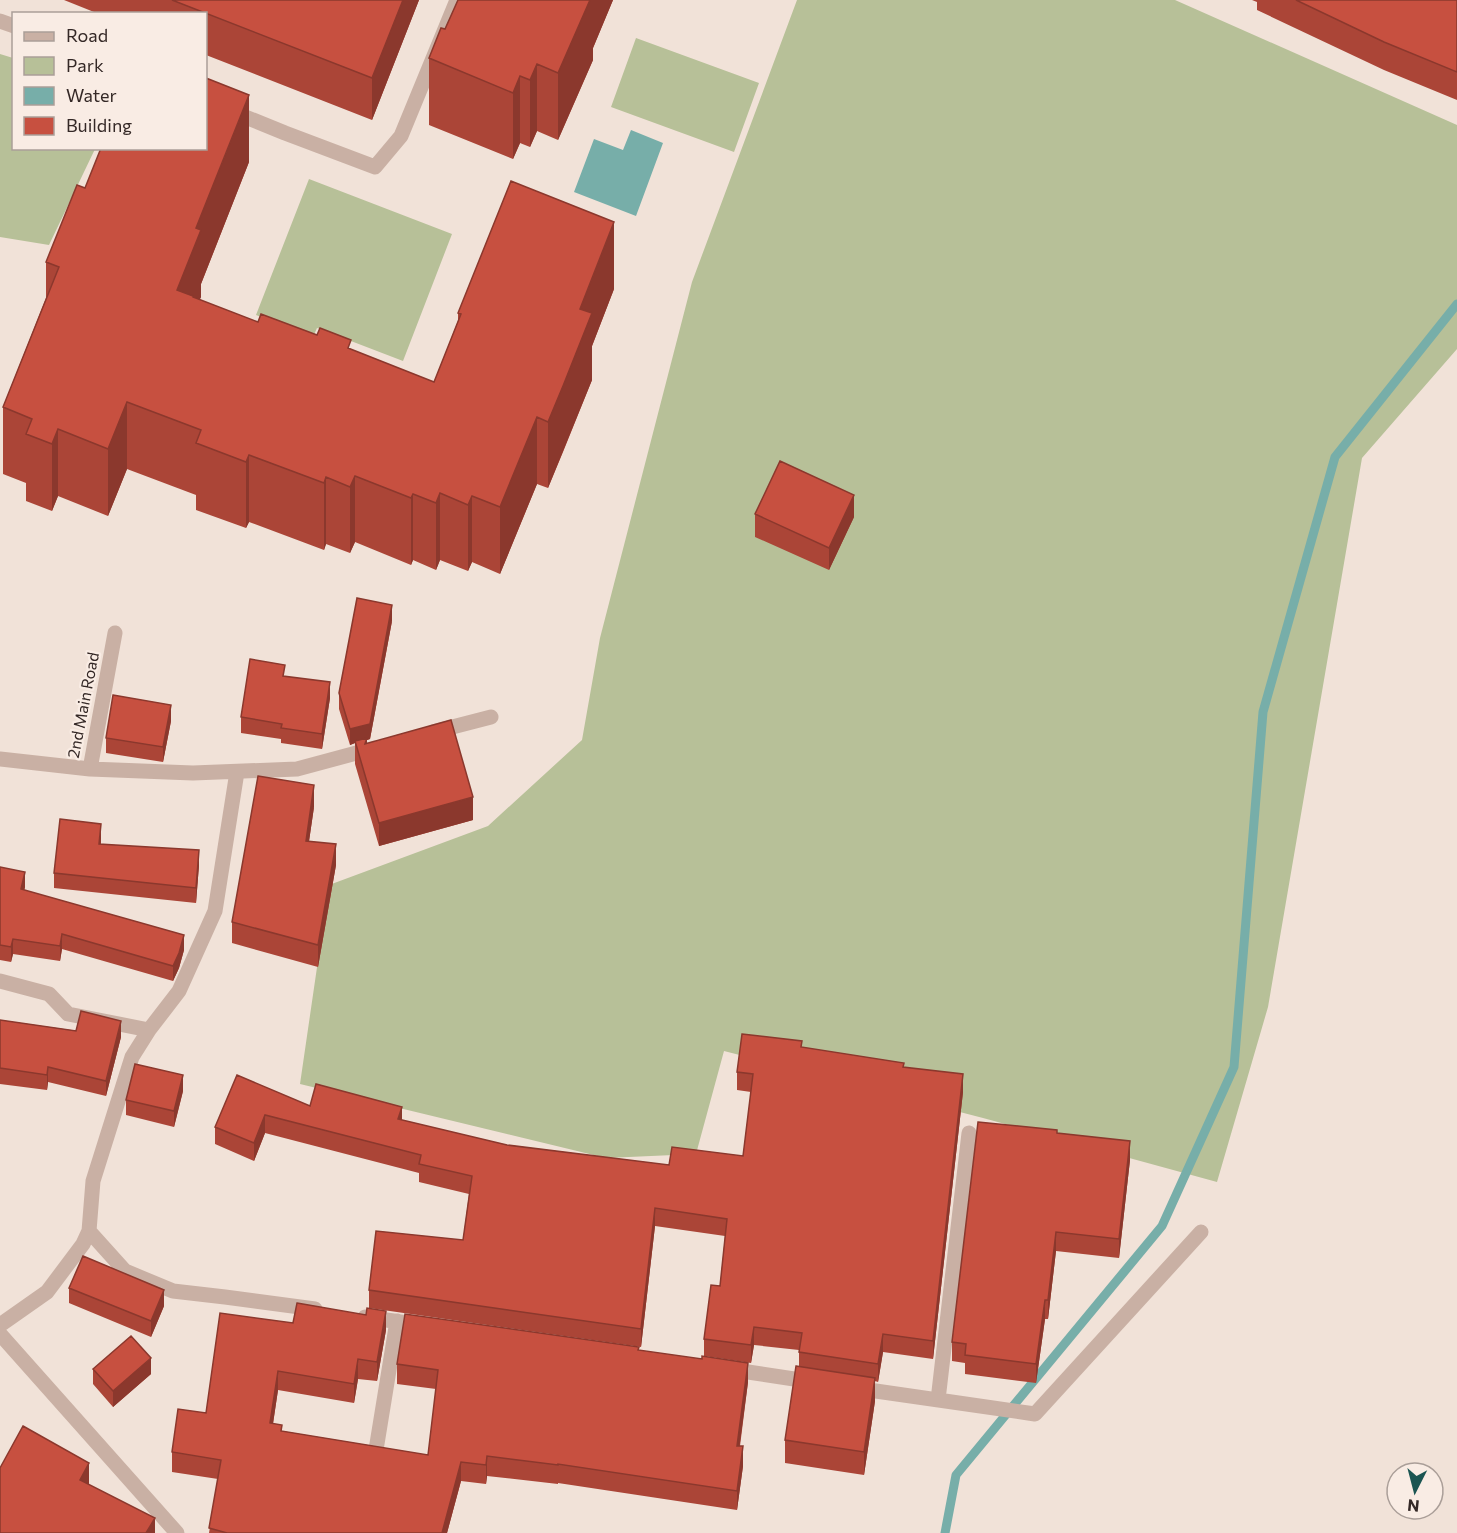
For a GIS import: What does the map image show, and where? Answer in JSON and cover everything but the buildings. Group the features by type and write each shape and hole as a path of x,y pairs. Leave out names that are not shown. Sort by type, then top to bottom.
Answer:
{"street":[{"path":"207,102 375,167 401,136 457,0"},
{"name":"2nd Main Road","path":"0,759 90,769 115,633"},
{"path":"423,735 490,717"},
{"path":"90,769 193,773 297,769 389,744"},
{"path":"0,1325 47,1292 83,1244 89,1231 93,1181 132,1057 149,1030 179,991 215,911 237,772"},
{"path":"0,981 49,994 68,1014 149,1030"},
{"path":"938,1400 969,1133"},
{"path":"89,1231 125,1271 173,1291 328,1311"},
{"path":"714,1367 1035,1414 1200,1232"},
{"path":"351,1315 433,1326"},
{"path":"375,1456 398,1321"},
{"path":"0,1334 177,1533"}],"green space":[{"path":"797,0 1175,0 1457,125 1457,349 1362,458 1268,1007 1217,1182 724,1051 696,1154 606,1158 300,1084 329,885 488,826 582,740 600,638 692,282"},
{"path":"636,38 759,83 734,152 611,107"},
{"path":"0,54 12,58 12,150 95,150 49,245 0,237"},
{"path":"309,179 452,234 403,361 317,328 313,337 256,315"}],"water":[{"path":"631,130 663,143 636,216 574,192 594,139 623,150"}],"waterway":[{"path":"945,1533 956,1475 1162,1226 1234,1067 1263,712 1335,457 1457,304"}]}
